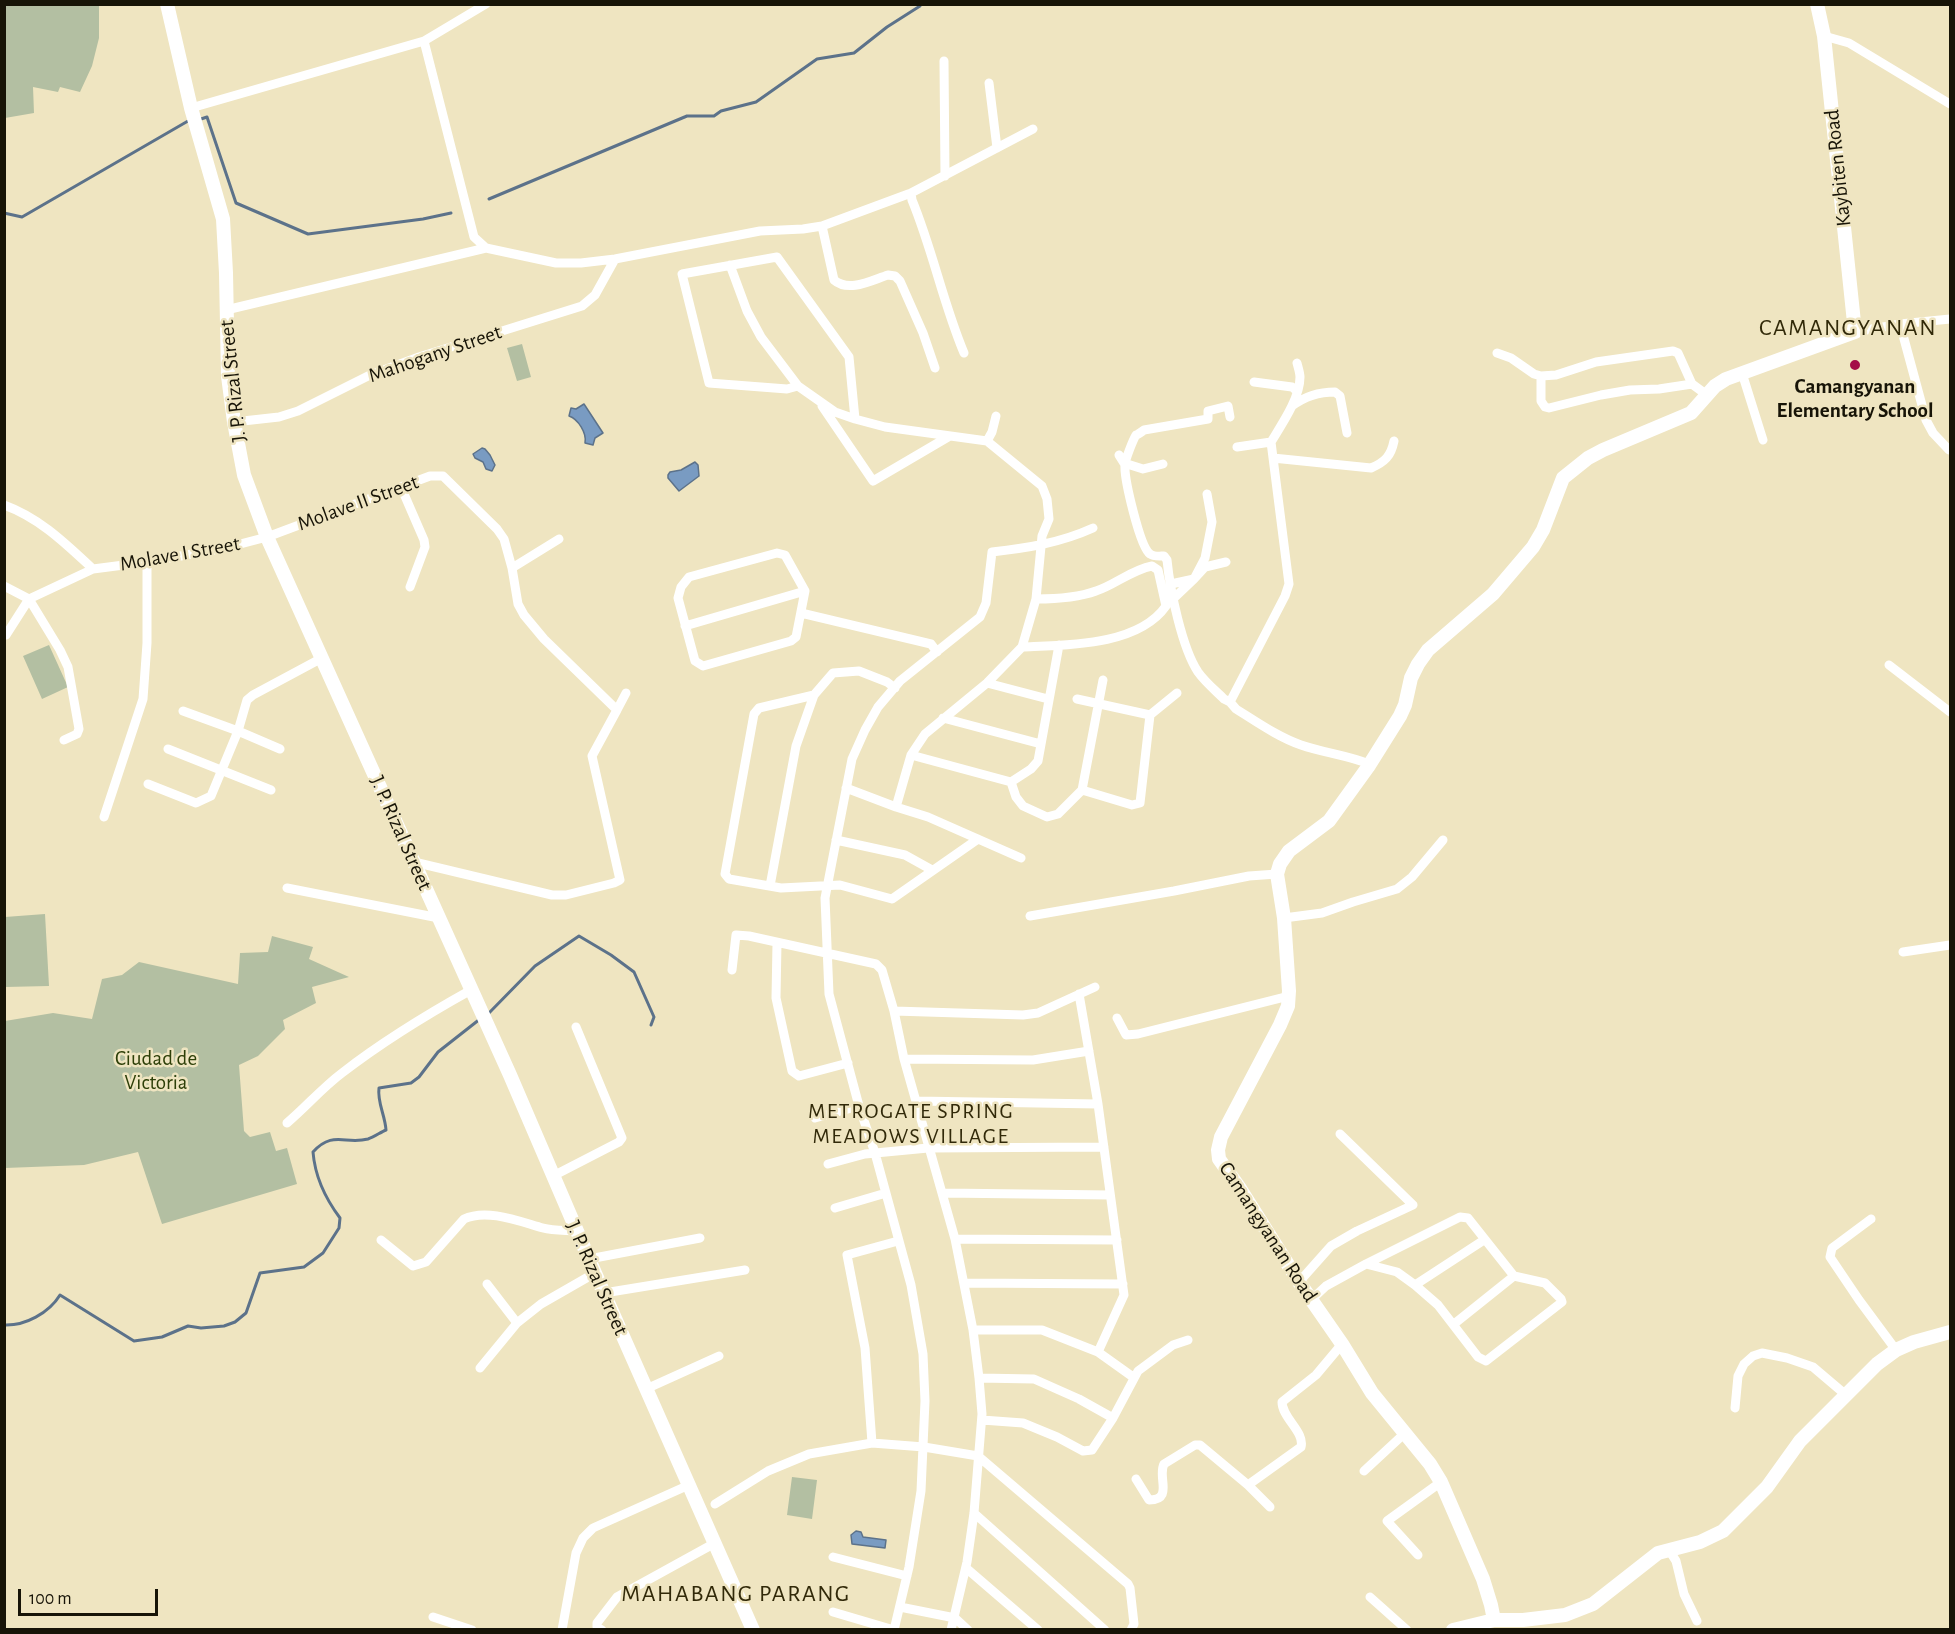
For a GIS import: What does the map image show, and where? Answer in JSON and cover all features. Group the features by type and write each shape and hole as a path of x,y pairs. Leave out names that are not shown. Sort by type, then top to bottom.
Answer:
{"street":[{"name":"J. P. Rizal Street","path":"167,4 190,108 223,219 228,376 244,475 267,537 439,918 753,1629"},
{"path":"190,108 424,41 486,4"},
{"name":"Kaybiten Road","path":"1817,4 1824,36 1855,332"},
{"path":"1824,36 1849,44 1950,104"},
{"path":"424,41 474,237 486,248"},
{"path":"944,61 945,176"},
{"path":"989,83 997,148"},
{"path":"226,310 486,248 556,263 582,263 615,259 760,231 822,226 911,193 1033,129"},
{"path":"911,193 946,308 964,353"},
{"path":"822,226 834,280 840,285 851,286 888,275 895,276 900,281 923,333 935,368"},
{"path":"798,386 787,389 709,383 682,274 777,257 849,357 855,419"},
{"name":"Mahogany Street","path":"234,422 279,417 298,411 370,375 419,357 582,306 595,295 615,259"},
{"path":"730,265 747,311 761,337 798,386 835,412 855,419 885,427 987,441 1042,486 1047,499 1049,519 1042,536 1036,599 1023,647 987,683 925,734 911,755 896,807"},
{"path":"1030,916 1250,876 1276,874 1289,851 1329,821 1370,764 1400,716 1411,678 1428,650 1493,594 1533,547 1543,530 1563,478 1588,458 1603,450 1690,413 1726,379 1855,332 1900,324 1950,319"},
{"path":"1900,324 1926,420 1933,433 1949,450"},
{"path":"1497,353 1511,358 1534,374 1541,376 1556,375 1596,362 1673,351 1678,353 1692,384 1707,395"},
{"path":"1230,702 1289,584 1271,442 1292,406 1297,391 1300,377 1297,363"},
{"path":"1742,373 1763,440"},
{"path":"1541,376 1541,401 1545,407 1549,408 1630,390 1692,384"},
{"path":"1254,382 1292,387 1297,391"},
{"path":"1292,406 1301,399 1335,392 1340,396 1347,433"},
{"path":"818,400 873,481 948,437"},
{"path":"1230,417 1228,406 1208,411 1208,419 1144,430 1136,435 1121,459 1145,547 1149,554 1164,556 1167,560 1189,655 1198,673 1236,709 1290,741 1370,764"},
{"path":"987,441 996,416"},
{"path":"1273,458 1371,468 1382,463 1392,453 1394,441"},
{"path":"1237,447 1257,442 1271,442"},
{"path":"1121,459 1143,469 1163,464"},
{"name":"Molave II Street","path":"267,537 430,476 442,476 504,538 518,604 524,615 544,639 616,710"},
{"path":"401,487 425,547 410,587"},
{"path":"1194,579 1205,558 1212,522 1208,494"},
{"path":"4,505 20,511 43,525 93,569"},
{"path":"833,1612 894,1629 907,1576 918,1515 924,1447 923,1354 911,1285 829,994 826,886 852,759 864,730 878,707 900,681 980,617 986,603 992,552 1042,546 1069,539 1093,528"},
{"name":"Molave I Street","path":"29,599 93,569 225,548 267,537"},
{"path":"512,568 559,539"},
{"path":"777,553 785,555 805,591 801,613 796,637 791,641 703,666 695,662 678,598 681,587 689,577 777,553"},
{"path":"104,817 143,699 147,643 147,562"},
{"path":"1174,598 1205,567 1226,562"},
{"path":"1023,647 1098,641 1135,631 1159,616 1166,606 1158,570 1152,566 1143,568 1097,591 1067,598 1036,599"},
{"path":"1171,584 1194,579"},
{"path":"4,586 29,599 68,667 79,729 77,734 64,740"},
{"path":"685,626 805,591"},
{"path":"6,635 29,599"},
{"path":"801,613 931,644 937,652"},
{"path":"911,755 1011,782 1031,769 1038,761 1059,645"},
{"path":"148,784 196,803 211,796 238,731 247,700 252,695 322,658"},
{"path":"1889,665 1950,712"},
{"path":"770,886 796,746 814,695 833,673 860,671 887,682 895,688"},
{"path":"1011,782 1016,797 1023,806 1047,817 1058,814 1082,790 1103,680"},
{"path":"987,683 1048,699"},
{"path":"414,862 552,895 566,895 614,883 620,879 592,756 626,693"},
{"path":"1082,790 1132,805 1140,803 1149,715 1177,693"},
{"path":"814,695 759,708 754,714 725,874 729,879 781,888 840,885 892,899 978,839"},
{"path":"1077,699 1149,715"},
{"path":"183,711 280,749"},
{"path":"943,718 1041,744"},
{"path":"168,749 271,790"},
{"path":"846,788 928,817 1021,858"},
{"path":"836,840 905,855 932,870"},
{"path":"1284,918 1322,913 1397,889 1412,877 1443,840"},
{"name":"Camangyanan Road","path":"1276,874 1284,918 1288,1006 1221,1137 1218,1150 1219,1160 1239,1187 1372,1393 1430,1464 1441,1482 1483,1579 1494,1620"},
{"path":"287,888 439,918"},
{"path":"732,970 736,936 749,936 876,964 882,970 928,1148 955,1239 973,1330 979,1378 982,1420 974,1513 966,1568 951,1629"},
{"path":"777,943 776,998 792,1071 799,1076 848,1063"},
{"path":"1903,952 1950,945"},
{"path":"894,1011 1023,1015 1038,1013 1095,987"},
{"path":"1079,994 1098,1104 1124,1295 1098,1352"},
{"path":"286,1123 340,1074 422,1018 473,996"},
{"path":"1117,1018 1126,1035 1138,1034 1289,996"},
{"path":"553,1176 619,1142 622,1138 576,1027"},
{"path":"904,1059 1033,1060 1089,1051"},
{"path":"916,1101 1098,1104"},
{"path":"815,1118 859,1106"},
{"path":"1299,1282 1331,1246 1413,1205 1340,1134"},
{"path":"828,1164 864,1154 928,1148 1104,1148"},
{"path":"835,1208 886,1194"},
{"path":"943,1194 1110,1195"},
{"path":"381,1240 413,1266 426,1262 464,1219 472,1215 481,1214 526,1222 545,1228 577,1230"},
{"path":"1311,1300 1326,1286 1366,1264 1460,1217 1468,1218 1514,1276 1545,1283 1562,1302 1486,1361 1478,1357 1438,1305 1415,1285 1397,1272 1366,1264"},
{"path":"1870,1219 1832,1248 1830,1257 1896,1350"},
{"path":"589,1259 700,1238"},
{"path":"955,1239 1117,1240"},
{"path":"1415,1285 1484,1240"},
{"path":"872,1443 865,1348 847,1255 898,1241"},
{"path":"604,1293 745,1270"},
{"path":"480,1368 517,1323 542,1304 595,1273"},
{"path":"1454,1324 1514,1276"},
{"path":"964,1283 1123,1284"},
{"path":"487,1284 517,1323"},
{"path":"973,1330 1042,1330 1098,1352 1133,1377"},
{"path":"1453,1629 1494,1620 1523,1620 1565,1615 1593,1604 1658,1553 1700,1542 1723,1531 1767,1487 1800,1441 1877,1364 1896,1350 1914,1342 1950,1332"},
{"path":"982,1420 1023,1424 1057,1437 1083,1451 1092,1450 1113,1418 1138,1371 1173,1346 1188,1340"},
{"path":"1248,1485 1300,1447 1301,1440 1282,1408 1282,1402 1316,1374 1342,1344"},
{"path":"1735,1408 1738,1376 1744,1364 1753,1356 1762,1353 1813,1367 1846,1395"},
{"path":"646,1389 719,1356"},
{"path":"979,1378 1034,1379 1079,1399 1113,1418"},
{"path":"1364,1471 1405,1433"},
{"path":"715,1504 768,1471 809,1454 872,1443 924,1447 978,1456 1128,1584 1134,1624 1131,1629"},
{"path":"1136,1479 1149,1500 1155,1500 1165,1489 1162,1469 1164,1464 1195,1445 1200,1445 1248,1485 1270,1508"},
{"path":"1418,1555 1387,1521 1441,1482"},
{"path":"562,1629 576,1552 583,1538 594,1528 689,1485"},
{"path":"974,1513 1105,1629"},
{"path":"602,1629 597,1627 597,1623 617,1597 715,1543"},
{"path":"1669,1550 1676,1561 1684,1594 1697,1622"},
{"path":"833,1557 907,1576"},
{"path":"966,1568 1038,1629"},
{"path":"1370,1597 1407,1629"},
{"path":"900,1607 955,1618 968,1629"},
{"path":"433,1617 471,1629"}],"green space":[{"path":"5,4 99,5 99,38 92,66 80,92 60,87 58,92 33,87 34,113 5,118"},
{"path":"522,344 531,377 517,381 507,348"},
{"path":"49,645 68,687 42,699 23,656"},
{"path":"45,914 49,986 5,987 5,917"},
{"name":"Ciudad de Victoria","path":"272,936 313,947 309,959 349,977 312,987 316,1003 283,1020 285,1029 258,1056 239,1065 244,1131 250,1137 270,1132 276,1151 287,1148 297,1184 162,1224 138,1152 84,1165 5,1168 5,1021 53,1013 92,1019 102,979 122,975 139,962 238,984 240,953 268,952"},
{"path":"792,1477 817,1480 812,1519 787,1515"}],"water":[{"path":"584,404 603,433 595,438 593,445 585,443 585,435 581,427 569,416 571,408 576,409"},
{"path":"482,448 490,455 495,465 492,471 486,469 483,462 475,458 473,454"},
{"path":"695,462 698,465 699,476 679,491 668,475 670,472 681,470"},
{"path":"856,1531 861,1532 863,1537 886,1540 885,1548 852,1544 851,1535"}],"waterway":[{"path":"489,199 687,116 714,116 721,111 756,102 817,59 854,53 920,4"},
{"path":"201,119 207,117 236,203 308,234 423,219 451,213"},
{"path":"4,213 22,217 188,121"},
{"path":"488,1014 535,966 579,936 634,972 654,1017 651,1025"},
{"path":"4,1325 12,1325 36,1317 50,1307 60,1295 134,1341 162,1337 188,1326 201,1328 224,1326 235,1322 246,1313 260,1273 304,1267 323,1253 339,1228 340,1218 322,1187 313,1152 320,1145 333,1140 368,1139 386,1130 379,1088 411,1083 419,1077 438,1052 480,1019"}],"place":[{"name":"Camangyanan Elementary School","path":"1855,365"}],"district":[{"name":"CAMANGYANAN","path":"1848,328"},
{"name":"METROGATE SPRING MEADOWS VILLAGE","path":"911,1124"},
{"name":"MAHABANG PARANG","path":"736,1594"}]}
